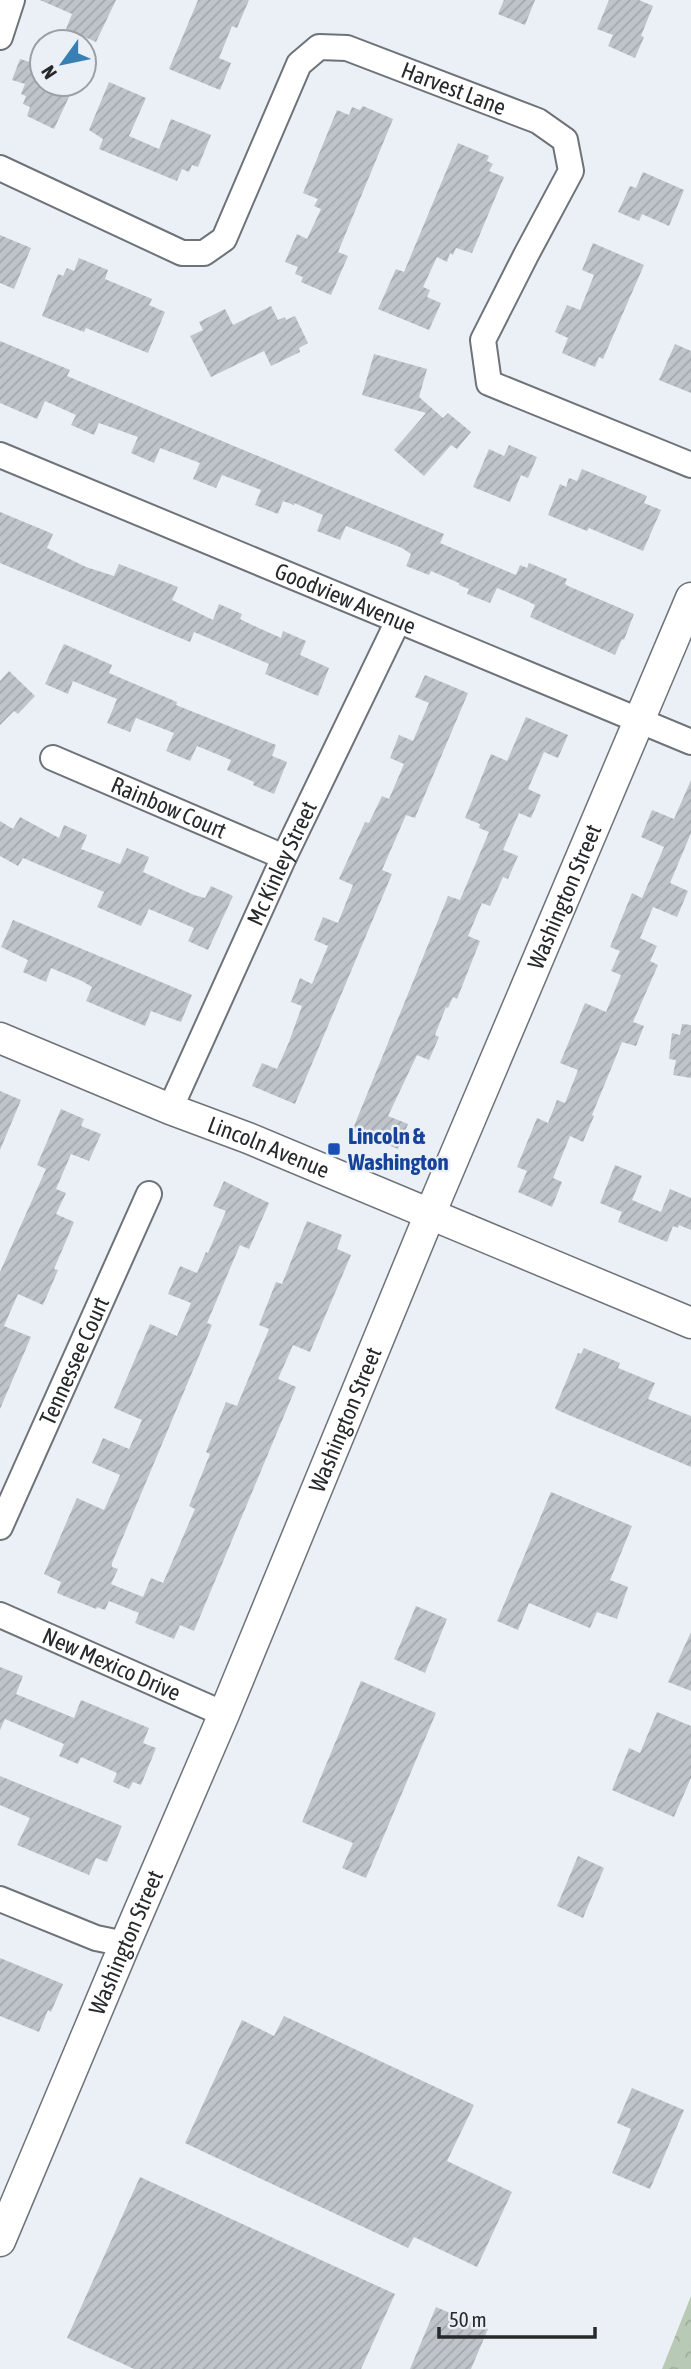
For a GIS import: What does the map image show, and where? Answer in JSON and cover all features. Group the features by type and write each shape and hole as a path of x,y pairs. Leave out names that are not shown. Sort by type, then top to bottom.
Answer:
{"street":[{"path":"0,37 12,0"},
{"name":"Harvest Lane","path":"0,168 182,253 204,253 224,239 299,64 319,47 347,48 538,121 565,140 571,171 483,340 489,383 691,465"},
{"name":"Goodview Avenue","path":"0,455 691,742"},
{"name":"Washington Street","path":"0,2241 224,1714 430,1214 691,598"},
{"name":"Mc Kinley Street","path":"170,1109 284,857 398,621"},
{"name":"Rainbow Court","path":"53,758 284,857"},
{"name":"Lincoln Avenue","path":"0,1038 170,1109 248,1138 691,1323"},
{"name":"Tennessee Court","path":"0,1527 149,1194"},
{"name":"New Mexico Drive","path":"0,1615 224,1714"},
{"path":"0,1899 96,1938 125,1944"}],"green space":[{"path":"691,2296 691,2369 662,2369"}],"building":[{"path":"40,0 116,0 98,38 98,28 66,28 72,14"},
{"path":"198,0 249,0 237,28 232,26 219,58 231,63 220,90 169,69"},
{"path":"504,0 535,0 525,25 498,14"},
{"path":"609,0 639,0 653,6 635,58 608,46 613,35 597,29"},
{"path":"20,59 28,61 28,98 68,98 54,129 27,116 30,107 23,104 26,96 21,94 25,84 12,80"},
{"path":"109,82 146,98 129,136 159,149 171,119 211,135 198,167 192,165 189,172 182,169 177,181 99,149 103,139 89,130"},
{"path":"363,106 393,119 338,252 348,256 331,295 301,282 303,277 295,274 298,267 285,262 297,234 307,239 321,209 314,206 318,199 303,193 337,110 349,115 352,107 360,110"},
{"path":"458,143 489,156 487,161 493,164 489,171 504,177 472,253 456,248 453,255 450,253 447,262 437,257 423,287 430,290 427,297 441,303 429,330 378,309 396,269 404,272"},
{"path":"643,172 684,190 669,226 642,214 639,221 618,212 630,186 636,188"},
{"path":"0,235 31,248 14,289 0,283"},
{"path":"593,243 644,265 603,359 599,357 595,367 562,353 568,338 555,332 567,305 580,310 594,275 582,270"},
{"path":"79,258 108,270 105,279 152,299 149,305 165,312 148,353 86,328 84,332 42,316 58,274 63,276 67,268 74,271"},
{"path":"271,306 278,320 295,316 308,343 299,348 300,352 271,366 264,351 211,377 190,336 203,330 199,322 225,309 233,325"},
{"path":"0,341 70,370 67,376 444,534 440,543 516,575 520,565 527,568 529,563 567,579 565,584 568,586 634,614 624,640 622,639 615,655 530,617 535,605 497,588 490,603 467,594 469,589 459,583 431,571 429,575 406,566 411,554 402,548 346,526 340,540 317,531 323,515 283,501 278,514 255,505 261,490 222,475 216,488 193,479 200,463 160,448 154,463 131,453 138,437 99,423 94,435 71,425 76,415 45,401 37,419 0,403"},
{"path":"675,344 691,351 691,393 659,380"},
{"path":"374,354 427,369 419,397 443,418 448,413 471,432 457,449 451,445 424,476 394,450 426,413 362,395"},
{"path":"509,445 537,457 528,478 521,475 510,502 473,487 489,449 504,456"},
{"path":"582,469 647,496 644,503 661,510 643,551 589,528 587,531 548,515 560,484 566,487 569,478 577,481"},
{"path":"0,512 53,534 47,548 86,567 114,576 119,564 178,587 172,600 213,620 219,604 242,614 240,619 281,638 283,631 306,641 300,655 329,668 318,696 265,674 269,664 194,632 190,642 0,563"},
{"path":"64,644 112,665 109,673 177,702 176,705 276,745 272,756 287,762 274,794 227,770 231,760 197,746 190,761 166,751 174,733 136,718 130,732 107,723 117,699 73,681 68,694 45,684"},
{"path":"9,671 35,696 18,714 14,711 0,725 0,681"},
{"path":"425,675 468,693 415,818 406,815 382,870 392,874 295,1104 252,1086 262,1063 277,1069 289,1042 302,1006 291,1002 300,978 312,984 328,946 314,940 323,917 338,923 353,885 339,879 365,822 369,823 382,796 389,799 404,764 390,758 399,735 413,741 429,703 415,697"},
{"path":"526,717 568,735 558,758 544,752 528,789 541,795 531,818 519,813 503,850 518,856 508,879 503,877 490,906 482,903 468,936 480,941 457,999 453,997 448,1008 446,1007 435,1035 439,1037 429,1060 417,1055 388,1116 408,1124 398,1149 352,1131 448,896 460,900 489,832 479,828 480,824 465,818 491,754 507,761"},
{"path":"691,780 691,833 670,883 688,891 677,917 653,907 640,938 657,946 650,961 658,965 633,1022 644,1026 636,1046 622,1042 583,1142 570,1136 553,1178 562,1182 552,1207 518,1192 527,1171 517,1167 537,1118 548,1123 557,1100 565,1103 578,1070 560,1063 585,1003 606,1012 621,975 611,971 620,951 610,947 632,893 642,898 664,847 641,837 652,810 674,819"},
{"path":"20,817 59,838 64,825 87,835 81,849 120,864 127,848 149,857 143,872 194,895 205,898 211,886 233,896 208,950 188,941 194,928 149,909 141,926 97,907 104,892 23,858 18,866 0,856 0,821 13,829"},
{"path":"13,920 192,995 181,1022 151,1011 145,1026 86,1001 92,987 82,981 51,968 46,982 23,972 28,960 1,947"},
{"path":"682,1024 691,1025 691,1078 673,1075 676,1060 669,1059 672,1033 680,1035"},
{"path":"0,1091 21,1100 0,1150"},
{"path":"61,1109 84,1119 81,1126 101,1134 89,1161 71,1154 56,1189 66,1193 56,1214 74,1222 54,1269 58,1270 43,1305 18,1294 4,1326 31,1337 0,1409 0,1272 46,1169 37,1165"},
{"path":"615,1165 642,1176 632,1200 661,1212 670,1189 691,1198 691,1230 679,1225 678,1228 673,1226 667,1242 618,1222 622,1212 600,1203"},
{"path":"224,1181 269,1203 249,1249 240,1245 207,1323 212,1325 112,1563 112,1567 118,1569 111,1584 143,1597 151,1578 163,1583 195,1509 189,1506 210,1454 206,1452 226,1402 237,1406 269,1329 259,1325 276,1282 282,1284 307,1221 342,1235 337,1249 351,1255 310,1352 293,1345 278,1379 296,1387 194,1631 180,1625 174,1639 135,1623 139,1613 109,1601 105,1610 96,1609 57,1593 61,1582 44,1574 77,1498 104,1510 120,1475 92,1463 103,1438 129,1449 142,1420 114,1408 150,1324 177,1336 191,1303 168,1294 180,1266 197,1273 206,1252 208,1253 226,1211 213,1206"},
{"path":"584,1348 620,1363 618,1368 655,1383 648,1399 691,1416 691,1467 555,1408 578,1353 581,1354"},
{"path":"551,1492 632,1526 610,1580 628,1587 617,1619 597,1612 590,1628 529,1603 518,1630 497,1621"},
{"path":"416,1606 447,1619 425,1673 394,1659"},
{"path":"691,1632 691,1691 668,1682"},
{"path":"0,1667 23,1676 16,1694 74,1718 81,1700 149,1728 143,1743 156,1748 141,1785 133,1782 129,1789 113,1782 117,1773 81,1757 78,1764 59,1756 64,1744 5,1719 0,1730"},
{"path":"361,1681 436,1713 366,1878 342,1868 353,1843 302,1822"},
{"path":"657,1712 691,1726 691,1778 674,1817 612,1790 629,1748 640,1753"},
{"path":"0,1776 122,1826 107,1862 96,1858 89,1875 17,1845 30,1818 0,1805"},
{"path":"578,1856 604,1868 583,1918 557,1906"},
{"path":"0,1958 63,1984 39,2032 0,2016"},
{"path":"284,2016 474,2105 447,2161 512,2192 477,2267 414,2237 408,2248 185,2143 242,2020 274,2036"},
{"path":"632,2088 684,2110 650,2189 612,2173 631,2129 617,2123"},
{"path":"140,2177 395,2294 361,2369 134,2369 67,2338"},
{"path":"436,2307 488,2329 471,2369 410,2369"}],"place":[{"name":"Lincoln & Washington","path":"334,1149"}]}
